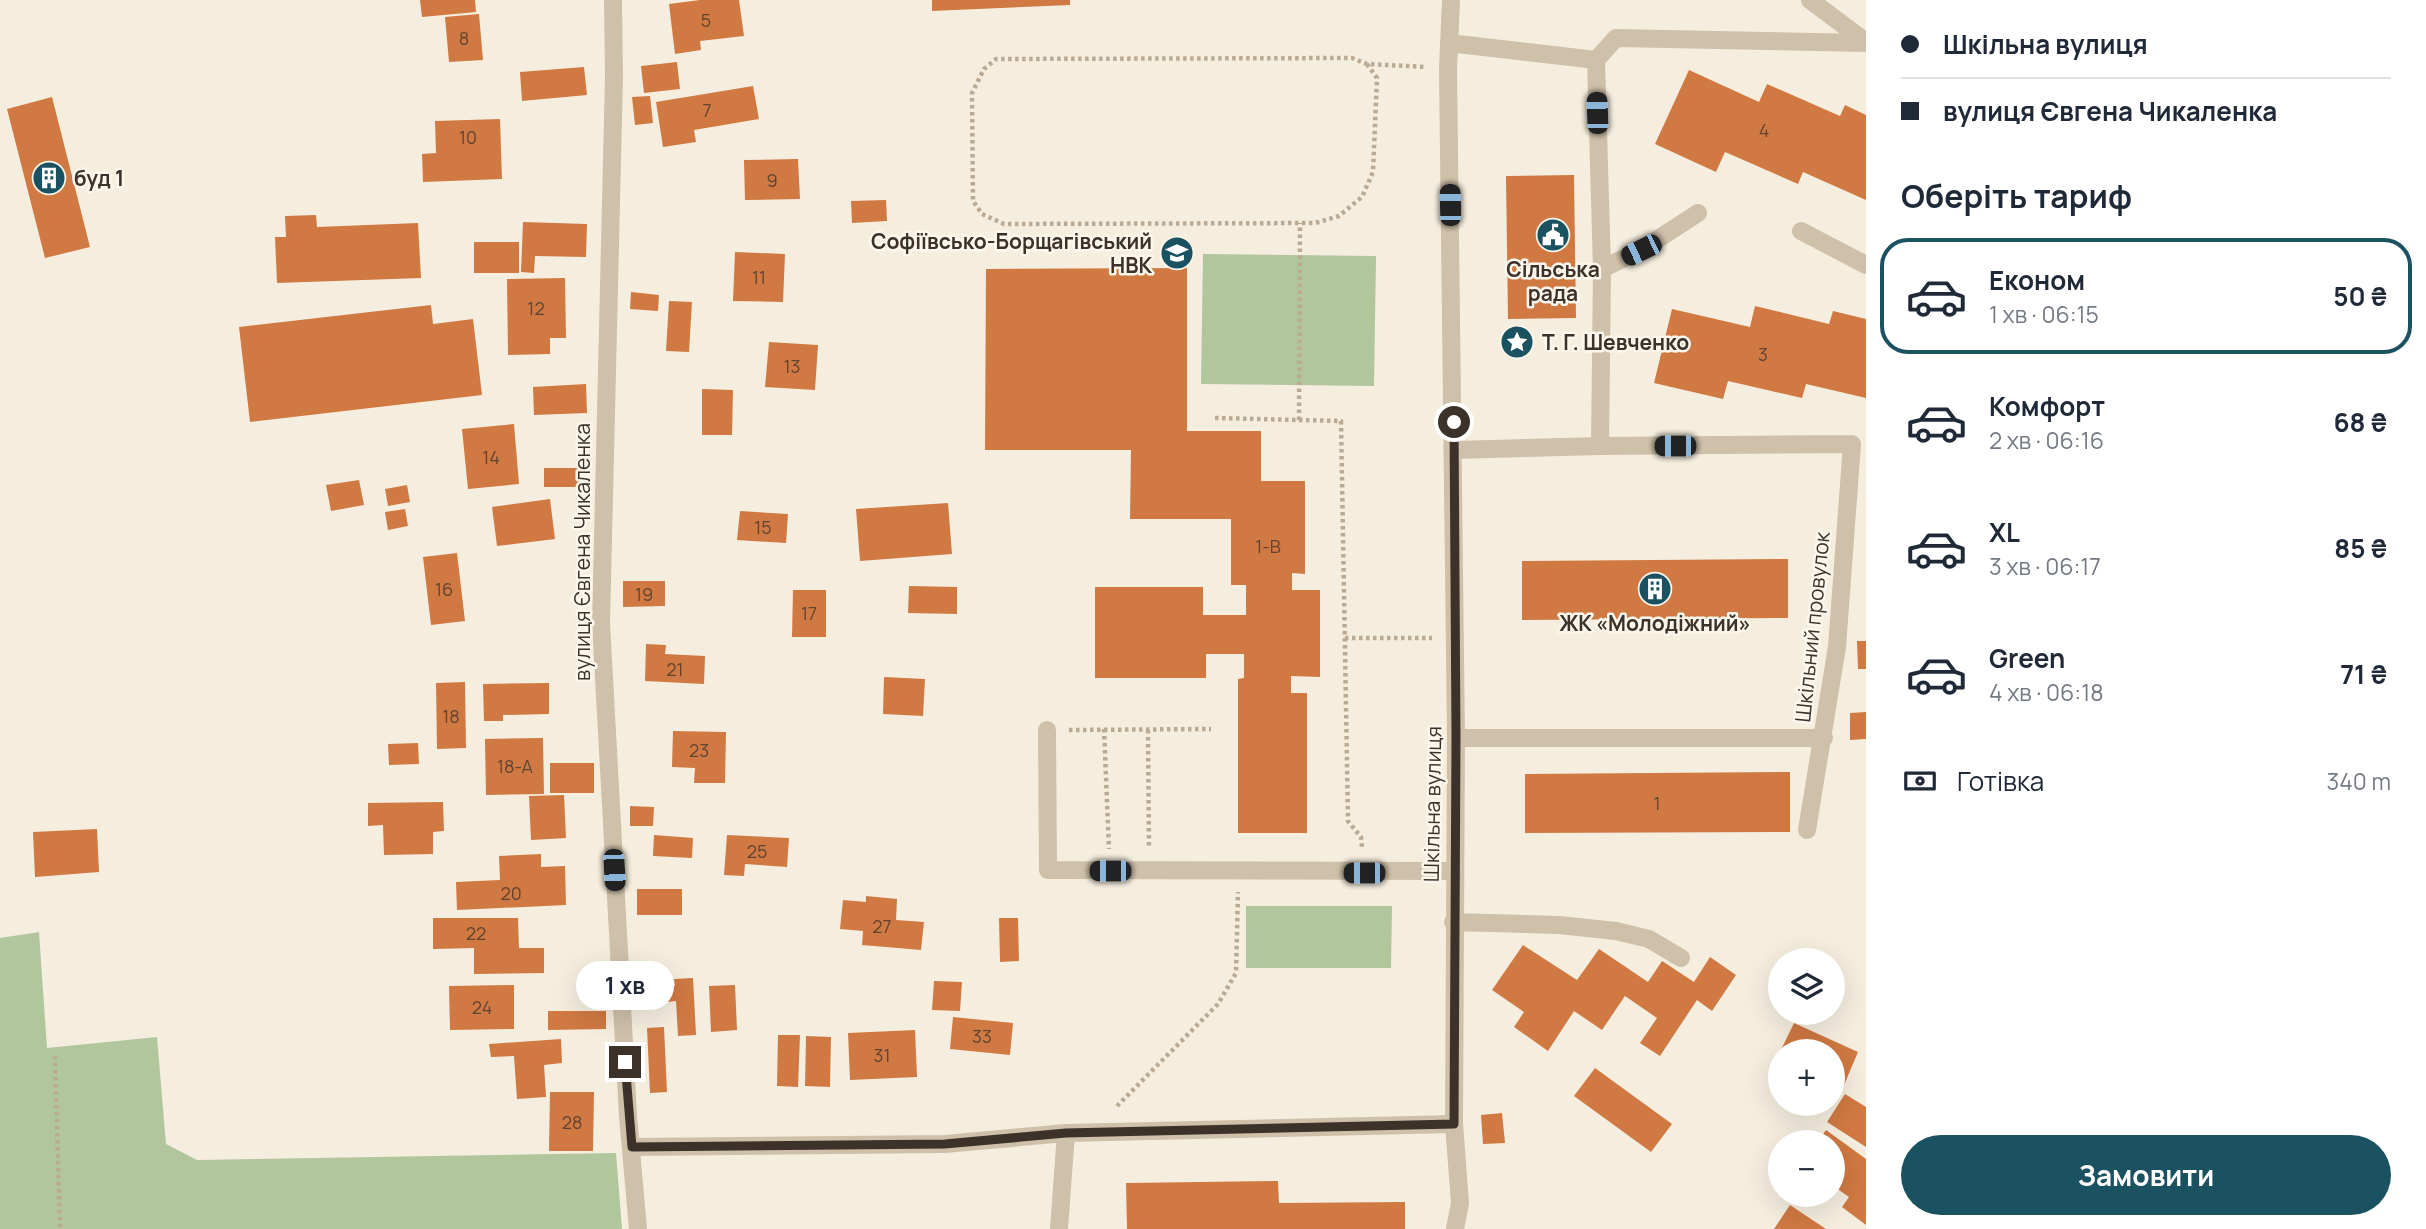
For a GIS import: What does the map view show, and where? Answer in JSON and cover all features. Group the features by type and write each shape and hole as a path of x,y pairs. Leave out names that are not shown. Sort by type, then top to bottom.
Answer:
{"street":[{"name":"вулиця Євгена Чикаленка","path":"612,0 614,76 601,623 627,1103 638,1229"},
{"name":"Шкільна вулиця","path":"1451,0 1448,69 1456,738 1453,871 1454,1124 1460,1203 1455,1229"},
{"path":"1810,0 1866,43"},
{"path":"1600,446 1602,269 1596,60 1616,38 1866,43"},
{"path":"1449,43 1596,60"},
{"path":"1602,269 1641,250 1698,213"},
{"path":"1801,231 1866,265"},
{"path":"1454,450 1859,440"},
{"name":"Шкільний провулок","path":"1807,830 1837,646 1859,440"},
{"path":"1047,730 1048,870 1364,873 1453,871"},
{"path":"1456,738 1824,737"},
{"path":"1453,922 1559,925 1616,931 1649,939 1681,958"},
{"path":"632,1147 945,1144 1066,1133 1454,1124"},
{"path":"1059,1229 1066,1133"}],"path":[{"path":"1367,64 1377,78 1373,172 1362,197 1339,216 1315,223 1004,224 982,214 973,201 972,93 984,69 996,59 1352,58 1367,64 1448,69"},
{"path":"1299,420 1300,223"},
{"path":"1215,418 1341,421 1348,821 1361,837 1364,873"},
{"path":"1345,638 1454,638"},
{"path":"1104,729 1110,871"},
{"path":"1047,730 1211,729"},
{"path":"1148,730 1149,871"},
{"path":"1110,1132 1109,1114 1218,1004 1236,973 1238,872"},
{"path":"55,1056 60,1229"}],"green space":[{"path":"1203,254 1376,256 1374,386 1201,384"},
{"path":"1246,906 1392,906 1391,968 1246,968"},
{"path":"39,932 47,1048 157,1037 166,1144 197,1160 616,1153 622,1229 0,1229 0,938"}],"building":[{"path":"420,0 475,0 476,12 422,17"},
{"path":"700,0 739,0 744,36 700,41 701,50 675,54 669,4"},
{"path":"932,0 1070,0 1070,5 932,11"},
{"path":"479,14 483,60 449,62 445,17"},
{"path":"677,62 680,89 644,93 641,66"},
{"path":"584,67 587,95 522,101 520,72"},
{"path":"1689,70 1759,102 1767,84 1840,116 1845,105 1866,115 1866,200 1803,172 1798,184 1725,152 1716,172 1655,144"},
{"path":"753,86 759,119 694,130 696,142 663,147 656,102"},
{"path":"650,96 653,123 635,125 632,97"},
{"name":"буд 1","path":"52,97 90,247 45,258 7,109"},
{"path":"500,119 502,179 423,182 422,154 436,153 435,121"},
{"path":"798,159 800,199 745,200 744,160"},
{"path":"1574,175 1576,318 1508,319 1506,176"},
{"path":"886,200 887,221 852,223 851,201"},
{"path":"316,215 317,227 418,223 421,278 277,283 275,237 286,237 285,216"},
{"path":"523,222 587,224 586,257 535,256 534,273 521,272"},
{"path":"474,242 519,242 519,273 474,273"},
{"path":"735,252 785,254 783,302 733,301"},
{"path":"1187,268 1187,431 1261,431 1261,481 1305,481 1305,574 1292,573 1292,590 1320,590 1320,677 1291,676 1291,693 1307,693 1307,833 1238,833 1238,679 1244,678 1244,654 1206,654 1206,678 1095,678 1095,587 1203,587 1203,615 1246,615 1246,585 1231,585 1231,519 1130,519 1131,450 985,450 986,269"},
{"path":"565,278 566,338 550,338 550,354 508,355 507,279"},
{"path":"631,292 659,295 658,311 630,309"},
{"path":"669,301 692,302 689,352 666,351"},
{"path":"431,305 433,324 473,319 482,395 250,422 239,327"},
{"path":"1755,306 1829,324 1833,311 1866,319 1866,398 1806,384 1802,398 1728,381 1723,399 1654,383 1672,309 1750,327"},
{"path":"769,342 818,345 815,390 765,387"},
{"path":"586,384 587,413 534,415 533,387"},
{"path":"702,389 733,390 732,435 702,435"},
{"path":"514,424 519,484 468,489 462,429"},
{"path":"544,468 581,468 581,487 544,487"},
{"path":"359,480 364,505 331,511 326,485"},
{"path":"407,485 410,502 388,506 385,489"},
{"path":"550,499 555,539 497,546 492,507"},
{"path":"948,503 952,554 860,561 856,509"},
{"path":"405,509 408,526 388,530 385,512"},
{"path":"740,511 788,514 786,543 737,540"},
{"path":"457,553 465,621 431,625 423,557"},
{"name":"ЖК «Молодіжний»","path":"1788,559 1788,618 1522,620 1522,561"},
{"path":"623,581 665,581 665,606 623,607"},
{"path":"909,586 957,587 957,614 908,613"},
{"path":"793,590 826,590 826,637 792,637"},
{"path":"1857,641 1866,641 1866,669 1858,669"},
{"path":"646,644 666,645 665,654 705,656 704,684 645,681"},
{"path":"884,677 925,679 923,716 883,714"},
{"path":"465,682 466,748 437,749 436,683"},
{"path":"549,683 549,714 503,715 503,721 484,721 483,684"},
{"path":"1866,712 1866,739 1850,740 1850,713"},
{"path":"673,731 726,732 725,783 694,783 695,768 672,767"},
{"path":"543,738 544,794 486,795 485,739"},
{"path":"418,743 419,764 389,765 388,744"},
{"path":"550,763 594,763 594,793 550,793"},
{"path":"1790,772 1790,832 1525,833 1525,774"},
{"path":"564,795 566,838 531,840 529,796"},
{"path":"443,802 444,831 433,832 433,854 384,855 383,825 368,826 368,803"},
{"path":"630,806 654,807 653,826 630,826"},
{"path":"97,829 99,872 35,877 33,832"},
{"path":"654,835 693,838 692,858 653,856"},
{"path":"727,835 789,838 787,867 745,864 744,876 724,875"},
{"path":"541,854 541,867 565,866 566,905 457,910 456,882 500,880 499,856"},
{"path":"637,889 682,889 682,915 637,915"},
{"path":"866,896 897,899 896,920 924,922 921,950 862,945 863,931 840,929 843,900 866,902"},
{"path":"433,918 518,918 519,948 544,948 544,973 474,974 474,948 433,949"},
{"path":"999,918 1018,918 1019,961 1000,962"},
{"path":"1523,945 1577,980 1599,949 1648,982 1662,961 1694,982 1710,957 1736,975 1712,1011 1697,1000 1660,1056 1640,1043 1657,1018 1625,996 1602,1030 1574,1011 1548,1051 1514,1027 1524,1012 1492,990"},
{"path":"693,978 696,1035 678,1036 676,1001 668,1002 667,987 675,986 674,979"},
{"path":"934,981 962,982 960,1011 932,1010"},
{"path":"514,985 514,1029 450,1030 449,986"},
{"path":"735,985 737,1030 711,1032 709,986"},
{"path":"548,1011 606,1011 606,1029 548,1030"},
{"path":"953,1017 1013,1023 1010,1055 950,1049"},
{"path":"1793,1025 1798,1025 1829,1039 1786,1039"},
{"path":"664,1027 667,1092 650,1093 647,1028"},
{"path":"915,1030 917,1077 850,1080 848,1033"},
{"path":"778,1035 800,1035 798,1087 777,1086"},
{"path":"806,1036 831,1037 830,1087 805,1086"},
{"path":"561,1039 562,1063 544,1065 546,1097 517,1099 514,1056 491,1057 489,1044"},
{"path":"1845,1046 1858,1052 1845,1083"},
{"path":"1595,1068 1672,1124 1651,1152 1574,1096"},
{"path":"550,1092 594,1092 593,1151 549,1151"},
{"path":"1845,1094 1866,1107 1866,1147 1845,1134 1845,1130 1839,1130 1827,1122 1831,1116 1845,1116"},
{"path":"1502,1113 1505,1143 1483,1144 1481,1115"},
{"path":"1845,1144 1866,1159 1866,1225 1842,1207 1845,1207 1849,1197 1845,1194"},
{"path":"1278,1181 1279,1203 1405,1202 1405,1229 1127,1229 1126,1183"},
{"path":"1789,1207 1793,1207 1826,1229 1774,1229"}],"place":[{"name":"буд 1","path":"49,178"},
{"name":"Сільська рада","path":"1553,235"},
{"name":"Софіївсько-Борщагівський НВК","path":"1177,253"},
{"name":"Т. Г. Шевченко","path":"1517,342"},
{"name":"ЖК «Молодіжний»","path":"1655,589"}],"route":[{"path":"625,1062 632,1147 945,1144 1066,1133 1454,1124 1454,422"}]}
